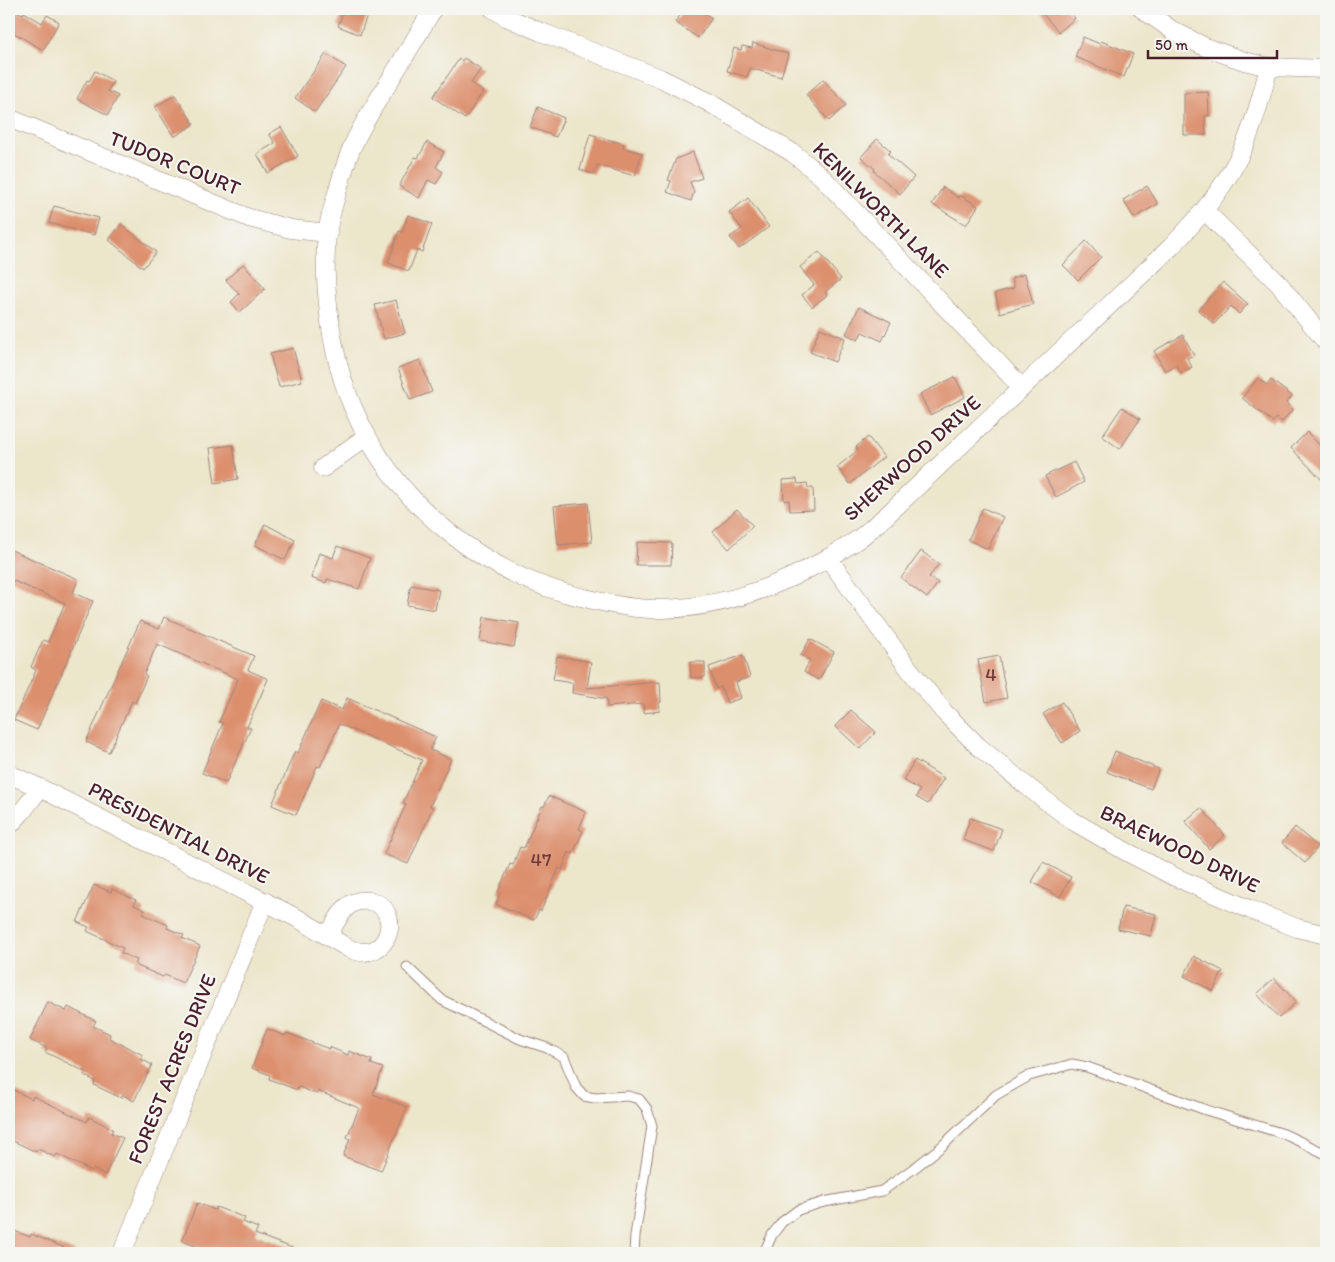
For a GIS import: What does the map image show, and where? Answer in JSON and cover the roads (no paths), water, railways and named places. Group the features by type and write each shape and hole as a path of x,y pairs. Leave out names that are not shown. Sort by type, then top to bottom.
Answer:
{"street":[{"name":"SHERWOOD DRIVE","path":"434,9 363,126 350,152 333,206 325,264 326,293 336,356 345,387 355,414 394,478 435,521 460,541 491,561 547,588 576,597 634,608 663,609 718,602 773,585 828,558 859,538 886,516 1171,247 1205,211 1232,171 1245,144 1255,117 1269,67"},
{"name":"KENILWORTH LANE","path":"493,9 541,32 660,78 708,102 793,153 821,176 1022,388"},
{"path":"1142,9 1172,30 1205,47 1244,61 1269,67 1326,69"},
{"name":"TUDOR COURT","path":"9,118 249,218 291,229 328,233"},
{"path":"1205,211 1279,284 1326,342"},
{"path":"323,468 367,436"},
{"name":"BRAEWOOD DRIVE","path":"828,558 909,669 944,712 979,747 1033,791 1073,821 1175,877 1250,910 1297,928 1326,935"},
{"name":"PRESIDENTIAL DRIVE","path":"9,774 265,901 328,936"},
{"path":"9,826 22,813 40,788"},
{"name":"FOREST ACRES DRIVE","path":"122,1253 265,901"}],"lane":[{"path":"407,967 442,1000 564,1057 576,1087 584,1096 595,1098 628,1096 639,1099 647,1109 652,1126 634,1253"},
{"path":"764,1253 772,1235 782,1222 798,1210 824,1202 882,1191 941,1147 996,1095 1029,1076 1072,1064 1087,1067 1206,1110 1284,1134 1326,1154"}]}
